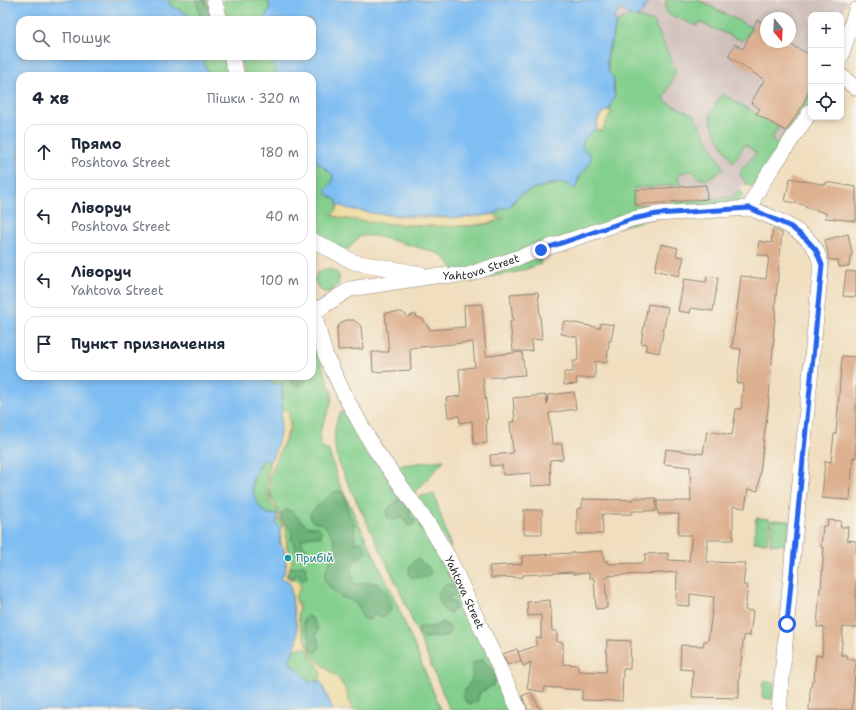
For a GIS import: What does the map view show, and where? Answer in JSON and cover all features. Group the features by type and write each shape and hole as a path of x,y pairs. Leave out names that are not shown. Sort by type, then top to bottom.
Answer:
{"street":[{"path":"214,0 219,16"},
{"path":"844,48 856,10"},
{"path":"232,60 236,72"},
{"path":"844,78 856,88"},
{"path":"780,710 791,575 822,265 816,250 806,239 791,227 750,208 766,177 808,114"},
{"name":"Yahtova Street","path":"316,307 350,289 434,276 468,275 632,219 657,214 750,208"},
{"path":"316,242 354,262 434,276"},
{"name":"Yahtova Street","path":"316,320 325,354 346,398 374,448 429,525 449,558 519,710"}],"shaded area":[{"path":"649,0 847,0 843,12 808,12 808,94 803,105 777,144 746,186 743,185 733,197 635,205 611,112 615,29 613,20 620,8 630,15 642,14"}],"green space":[{"path":"169,0 207,0 212,16 188,16 170,5"},
{"path":"195,0 205,0 210,16 199,16 199,9"},
{"path":"222,0 268,0 270,8 266,16 227,16"},
{"path":"666,0 698,0 753,28 743,41 699,22 697,26 666,13"},
{"path":"630,15 654,22 676,71 664,99 668,103 694,115 724,169 706,180 699,178 692,171 681,173 678,177 680,185 635,188 635,205 733,197 739,190 743,194 743,197 738,202 686,209 456,272 442,255 375,236 360,236 347,250 316,238 316,161 333,175 332,183 327,194 336,200 338,205 337,210 333,214 341,218 405,225 471,226 489,224 502,219 495,216 496,212 502,208 510,207 518,196 529,190 560,183 576,188 581,174 586,170 586,151 582,147 584,140 586,136 596,129 602,131 611,112 610,105 615,92 614,83 608,70 608,58 615,24"},
{"path":"204,60 225,60 230,72 208,72"},
{"path":"240,60 274,60 275,72 244,72"},
{"path":"722,94 724,95 779,127 771,140 777,144 803,105 808,94 808,109 753,187 747,185 740,175 741,171 756,153 745,144 733,163 716,133 710,115 720,96"},
{"path":"539,257 541,264 518,272 469,280"},
{"path":"324,269 334,271 338,275 339,281 336,287 331,291 325,292 319,289 316,283 317,273"},
{"path":"316,346 332,393 331,404 321,428 321,446 329,451 338,481 393,595 441,710 352,710 346,690 338,678 316,660 310,651 300,625 298,615 299,607 295,597 301,587 286,576 289,567 290,552 282,522 283,526 280,528 276,525 277,520 280,518 271,496 269,486 272,467 287,439 290,426 289,413 282,408 282,383 276,385 268,380 316,380"},
{"path":"287,380 306,380 301,386 293,385"},
{"path":"343,411 345,411 426,528 515,710 450,710 400,591 339,463 335,449 335,430 337,419"},
{"path":"265,459 269,461 268,492 278,510 277,513 272,514 264,511 260,507 254,497 252,487 253,479 261,461"},
{"path":"444,460 413,495 394,468 402,465"},
{"path":"339,491 343,493 345,497 349,514 354,523 355,543 363,543 366,551 351,567 353,582 356,584 378,584 388,594 391,602 391,609 382,617 374,615 371,620 364,619 355,603 339,596 326,582 325,572 334,554 335,544 326,527 313,521 310,513 334,492"},
{"path":"434,494 451,548 417,501 421,496"},
{"path":"399,499 404,499 411,511 409,516 414,519 415,522 412,526 407,525 403,517 392,521 386,515 387,510"},
{"path":"286,510 292,511 306,525 318,527 322,531 321,537 311,536 301,540 307,549 305,553 297,553 291,538 292,535 290,529 282,518 281,514"},
{"path":"756,518 770,519 767,543 754,542"},
{"path":"772,520 790,521 787,545 770,544"},
{"path":"418,559 431,571 427,577 414,578 410,576 410,566 415,560"},
{"path":"303,564 306,567 306,579 303,581 300,579 298,574 295,575 295,579 288,577 288,570 290,567 295,568"},
{"path":"446,584 454,586 458,593 448,597 449,600 454,603 456,608 449,613 443,609 437,596 442,587"},
{"path":"307,616 312,618 318,629 316,635 320,647 316,652 311,649 309,637 304,626 304,619"},
{"path":"443,622 448,625 450,630 449,634 446,636 424,638 419,634 420,627 432,627"},
{"path":"305,647 320,668 321,674 318,681 309,682 292,665 290,661 294,649"},
{"path":"483,659 497,678 491,686 480,692 477,702 470,704 466,701 463,695 472,678 471,667 473,663"},
{"path":"763,681 774,683 772,699 762,698"}],"sand":[{"path":"609,110 611,112 602,131 596,129 597,122 600,117 603,113"},
{"path":"338,205 356,210 395,216 457,218 495,214 497,218 505,218 488,223 463,226 389,224 341,218 332,215 337,210"},
{"name":"Прибій","path":"282,408 289,413 290,427 269,478 270,497 278,509 280,518 286,529 287,548 292,557 292,562 286,576 290,579 298,581 301,587 295,597 299,607 298,615 300,625 310,651 316,660 338,678 346,690 352,710 333,710 321,682 318,681 321,671 308,650 305,647 294,649 297,632 292,596 281,578 286,569 280,528 283,526 280,520 277,520 278,510 272,505 268,495 267,478 269,461 273,456 279,435"}],"water":[{"path":"0,0 169,0 170,5 188,16 16,16 16,60 204,60 208,72 16,72 16,380 268,380 276,385 282,383 281,422 278,441 271,460 268,461 263,459 260,462 252,480 252,486 255,498 262,509 266,513 271,515 276,514 278,516 276,523 280,528 280,543 284,549 286,566 281,579 287,580 290,584 297,628 297,642 290,660 291,664 299,670 309,682 321,682 333,710 0,710"},
{"path":"268,0 649,0 640,15 635,17 620,9 613,19 618,23 615,24 615,29 608,50 607,66 608,71 614,79 613,89 615,95 609,110 601,115 598,119 596,129 586,137 584,141 582,148 590,154 591,157 588,166 580,175 576,188 574,189 564,183 547,185 532,189 520,195 515,199 510,207 502,208 495,214 461,218 379,214 349,209 338,205 336,200 327,194 326,189 332,183 333,175 316,161 316,72 275,72 274,60 316,60 316,16 266,16 270,8"}],"building":[{"path":"757,20 760,21 760,48 796,48 808,54 808,94 803,105 786,131 756,114 760,109 751,103 764,80 728,56 735,44 743,49"},
{"path":"790,178 826,185 826,182 856,187 856,221 825,218 826,213 805,207 805,205 785,201"},
{"path":"706,185 707,199 635,205 635,190"},
{"path":"773,229 782,233 768,409 758,491 748,489 745,508 733,506 733,540 707,540 707,562 746,563 743,585 748,585 745,610 753,611 750,636 745,635 743,642 739,681 739,698 692,697 693,670 680,669 681,645 703,646 704,641 708,641 714,597 690,594 690,606 676,605 677,572 605,577 607,608 596,609 594,578 589,578 589,573 573,574 573,572 523,575 523,577 491,578 489,566 522,564 522,556 603,551 604,561 607,561 608,564 642,563 645,562 645,554 668,553 668,560 689,561 692,535 678,535 679,514 658,514 657,501 691,501 690,467 664,464 666,449 703,454 707,431 732,435 736,409 741,409 743,384 737,383 741,349 732,348 741,276 766,279 769,256 757,255 759,241 771,243"},
{"path":"848,234 852,252 849,266 839,267 838,260 829,260 825,240"},
{"path":"661,244 678,248 676,256 684,257 679,276 655,270"},
{"path":"846,271 856,272 856,297 843,296"},
{"path":"707,276 718,278 713,311 691,308 690,313 678,311 684,279 706,282"},
{"path":"538,292 542,339 531,340 532,351 513,351 510,321 513,321 510,294"},
{"path":"482,304 486,356 522,352 525,375 483,378 488,419 486,419 487,443 474,444 472,421 460,423 459,416 448,417 446,398 461,396 459,369 475,367 473,342 410,348 411,370 373,372 372,352 389,352 385,313 402,312 408,317 415,314 417,317 423,319 430,330 465,327 464,305"},
{"path":"648,304 668,307 659,353 645,350 647,344 641,343"},
{"path":"346,320 354,320 361,326 363,349 338,350 337,328"},
{"path":"564,321 600,328 601,323 614,325 611,341 609,341 607,363 595,361 595,378 576,378 577,384 564,385 564,372 573,372 573,361 578,361 577,337 561,334"},
{"path":"842,356 856,357 856,458 853,457 850,500 822,498 825,461 831,462 834,434 836,434"},
{"path":"574,392 576,409 549,413 552,444 562,444 563,459 550,460 551,485 531,486 531,473 503,475 502,465 491,466 490,455 513,453 510,422 515,422 513,398 546,395 547,404 548,395"},
{"path":"633,498 656,498 656,511 632,511 632,514 602,514 603,534 577,534 577,509 582,508 582,499 633,500"},
{"path":"524,510 542,510 542,534 524,534"},
{"path":"828,520 841,521 840,527 848,527 847,540 856,541 856,628 843,627 841,655 847,655 847,659 856,659 852,710 809,710 816,655 822,656 824,627 817,627 824,548 821,547 823,526 827,526"},
{"path":"550,600 552,631 557,631 557,642 563,642 563,664 578,665 578,671 606,672 607,640 631,641 630,669 623,669 622,701 582,700 582,690 545,687 544,692 527,689 531,662 523,666 518,652 536,646 536,638 541,638 541,615 528,616 527,602"},
{"path":"517,649 521,661 508,665 503,654"},
{"path":"531,692 540,710 528,710 522,696"}],"place":[{"name":"Прибій","path":"288,558"}],"route":[{"path":"541,250 632,219 657,214 750,208 791,227 811,243 816,250 822,265 814,334 787,624"}]}
